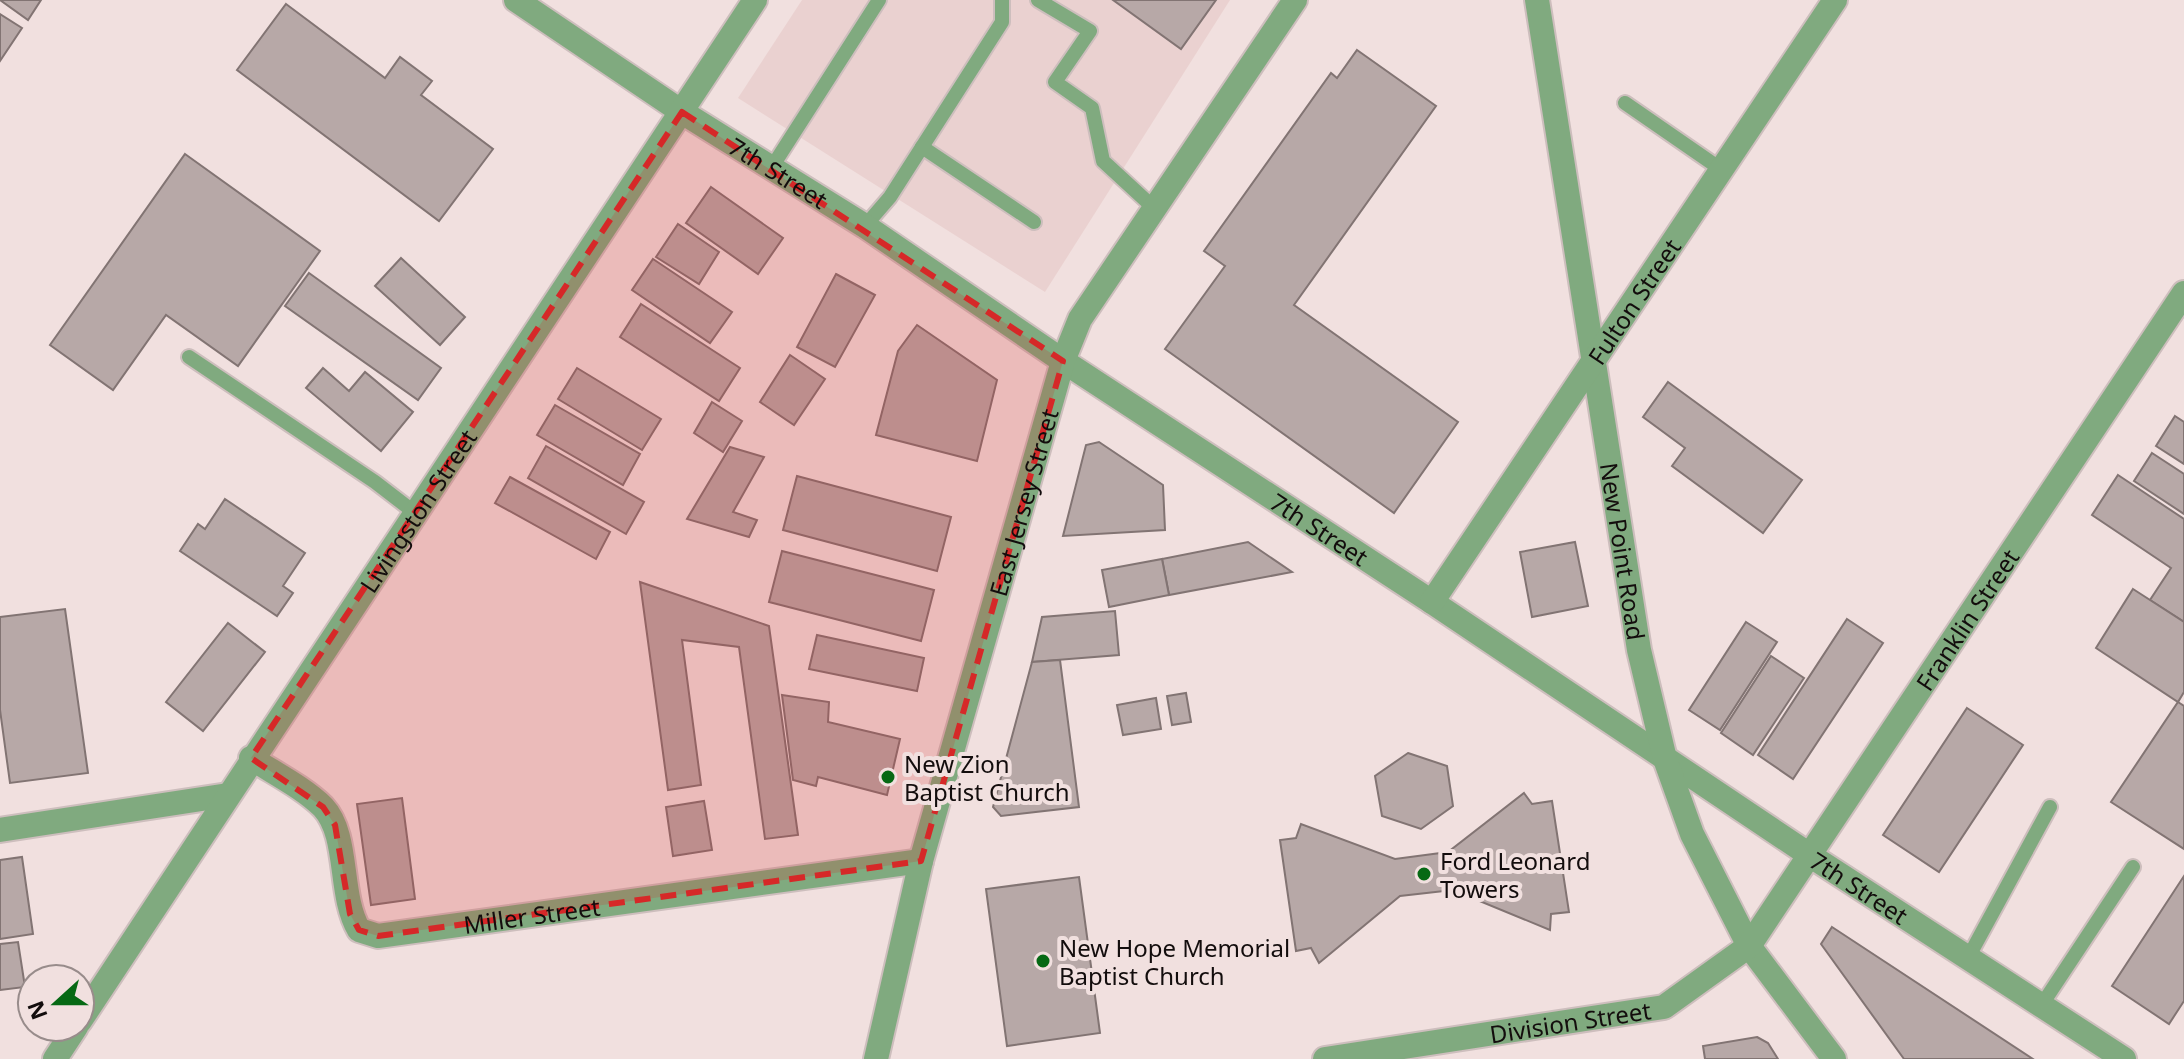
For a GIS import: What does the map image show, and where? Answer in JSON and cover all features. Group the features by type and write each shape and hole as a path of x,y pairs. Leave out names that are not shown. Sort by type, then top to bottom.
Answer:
{"street":[{"name":"7th Street","path":"516,0 682,112 865,226 1063,361 1432,602 1811,856 2124,1059"},
{"name":"Livingston Street","path":"96,997 755,0"},
{"name":"East Jersey Street","path":"876,1059 921,861 1063,361 1080,319 1295,0"},
{"name":"New Point Road","path":"1537,0 1639,650 1665,759 1692,834 1749,946 1834,1059"},
{"name":"Fulton Street","path":"1432,602 1835,0"},
{"name":"Franklin Street","path":"1749,946 2184,293"},
{"name":"Miller Street","path":"251,758 323,807 335,825 350,914 359,930 378,936 921,861"},
{"path":"0,830 228,795"},
{"name":"Division Street","path":"1325,1059 1664,1007 1749,946"}],"lane":[{"path":"772,167 879,0"},
{"path":"865,226 890,197 1002,22 1002,0"},
{"path":"1038,0 1090,31 1055,82 1092,108 1103,161 1154,208"},
{"path":"1625,103 1722,170"},
{"path":"922,147 1034,222"},
{"path":"189,357 375,482 414,512"},
{"path":"1968,958 2050,807"},
{"path":"2041,1006 2133,867"}],"highlighted area":[{"path":"682,112 1063,361 921,861 378,936 359,930 350,914 335,825 323,807 251,758"}],"shaded area":[{"path":"802,0 1230,0 1045,292 738,98"}],"building":[{"path":"0,0 41,0 28,20"},
{"path":"1113,0 1216,0 1181,49"},
{"path":"286,4 385,78 400,57 432,81 421,95 493,149 439,221 237,70"},
{"path":"0,14 22,28 0,61"},
{"path":"1357,50 1436,106 1294,305 1458,422 1394,513 1165,349 1225,266 1204,251 1331,73 1337,78"},
{"path":"185,154 320,251 238,366 166,315 113,390 50,345"},
{"path":"711,187 783,238 758,274 686,223"},
{"path":"678,224 719,252 699,284 656,257"},
{"path":"401,258 465,317 440,345 375,286"},
{"path":"653,259 732,312 710,343 632,290"},
{"path":"309,273 441,368 418,400 285,306"},
{"path":"836,274 875,295 835,367 797,347"},
{"path":"641,304 740,368 719,401 620,337"},
{"path":"917,325 997,380 977,461 876,435 898,351"},
{"path":"790,355 825,379 794,425 760,402"},
{"path":"323,368 349,391 365,372 413,412 381,451 306,388"},
{"path":"577,368 661,419 642,450 558,399"},
{"path":"1668,382 1802,480 1763,533 1672,466 1685,448 1643,417"},
{"path":"712,402 742,421 723,452 694,433"},
{"path":"555,405 640,454 623,485 537,435"},
{"path":"2175,416 2184,422 2184,464 2156,446"},
{"path":"1099,442 1163,485 1165,530 1063,536 1086,445"},
{"path":"546,446 644,502 626,534 528,478"},
{"path":"730,447 764,457 733,512 757,520 749,537 687,519"},
{"path":"2152,453 2184,474 2184,514 2134,481"},
{"path":"2118,475 2184,519 2184,622 2150,600 2171,568 2092,515"},
{"path":"797,476 951,517 937,571 783,530"},
{"path":"510,477 610,532 596,559 495,503"},
{"path":"225,499 305,553 283,586 293,593 277,616 180,551 198,524 205,529"},
{"path":"1248,542 1292,572 1169,595 1162,559"},
{"path":"1575,542 1588,606 1532,617 1520,552"},
{"path":"782,551 934,590 921,641 769,602"},
{"path":"1162,559 1169,595 1109,607 1102,570"},
{"path":"640,582 769,626 798,835 765,839 739,647 682,640 701,785 668,790"},
{"path":"2133,589 2184,622 2184,692 2178,702 2096,648"},
{"path":"65,609 88,773 10,783 0,710 0,617"},
{"path":"1115,611 1119,655 1032,662 1042,617"},
{"path":"1847,619 1883,643 1793,779 1758,755"},
{"path":"1746,622 1777,642 1720,730 1689,710"},
{"path":"228,623 265,652 203,731 166,702"},
{"path":"817,635 924,658 917,691 809,669"},
{"path":"1771,656 1804,678 1753,755 1721,733"},
{"path":"1060,660 1079,807 1001,816 993,807 1032,662"},
{"path":"1186,693 1191,722 1172,725 1167,696"},
{"path":"782,695 829,702 828,722 900,739 887,795 818,777 816,786 793,780"},
{"path":"1156,698 1161,729 1123,735 1117,705"},
{"path":"2178,702 2184,706 2184,849 2111,802"},
{"path":"1967,708 2023,745 1939,872 1883,835"},
{"path":"1408,753 1447,766 1453,806 1421,829 1382,816 1375,776"},
{"name":"Ford Leonard Towers","path":"1524,793 1532,804 1552,801 1569,912 1551,914 1550,930 1453,890 1400,896 1319,963 1311,948 1296,951 1280,840 1296,838 1301,824 1395,859 1448,852"},
{"path":"402,798 415,899 371,905 357,804"},
{"path":"704,801 712,850 673,856 666,807"},
{"path":"22,857 33,934 0,939 0,860"},
{"path":"2184,876 2184,1001 2169,1024 2112,986"},
{"name":"New Hope Memorial Baptist Church","path":"1079,877 1100,1033 1007,1046 986,889"},
{"path":"1832,927 2033,1059 1904,1059 1821,944"},
{"path":"18,942 21,963 16,963 16,988 0,990 0,944"},
{"path":"1757,1037 1768,1043 1778,1059 1705,1059 1703,1046"}],"place":[{"name":"New Zion Baptist Church","path":"888,777"},
{"name":"Ford Leonard Towers","path":"1424,874"},
{"name":"New Hope Memorial Baptist Church","path":"1043,961"}]}
